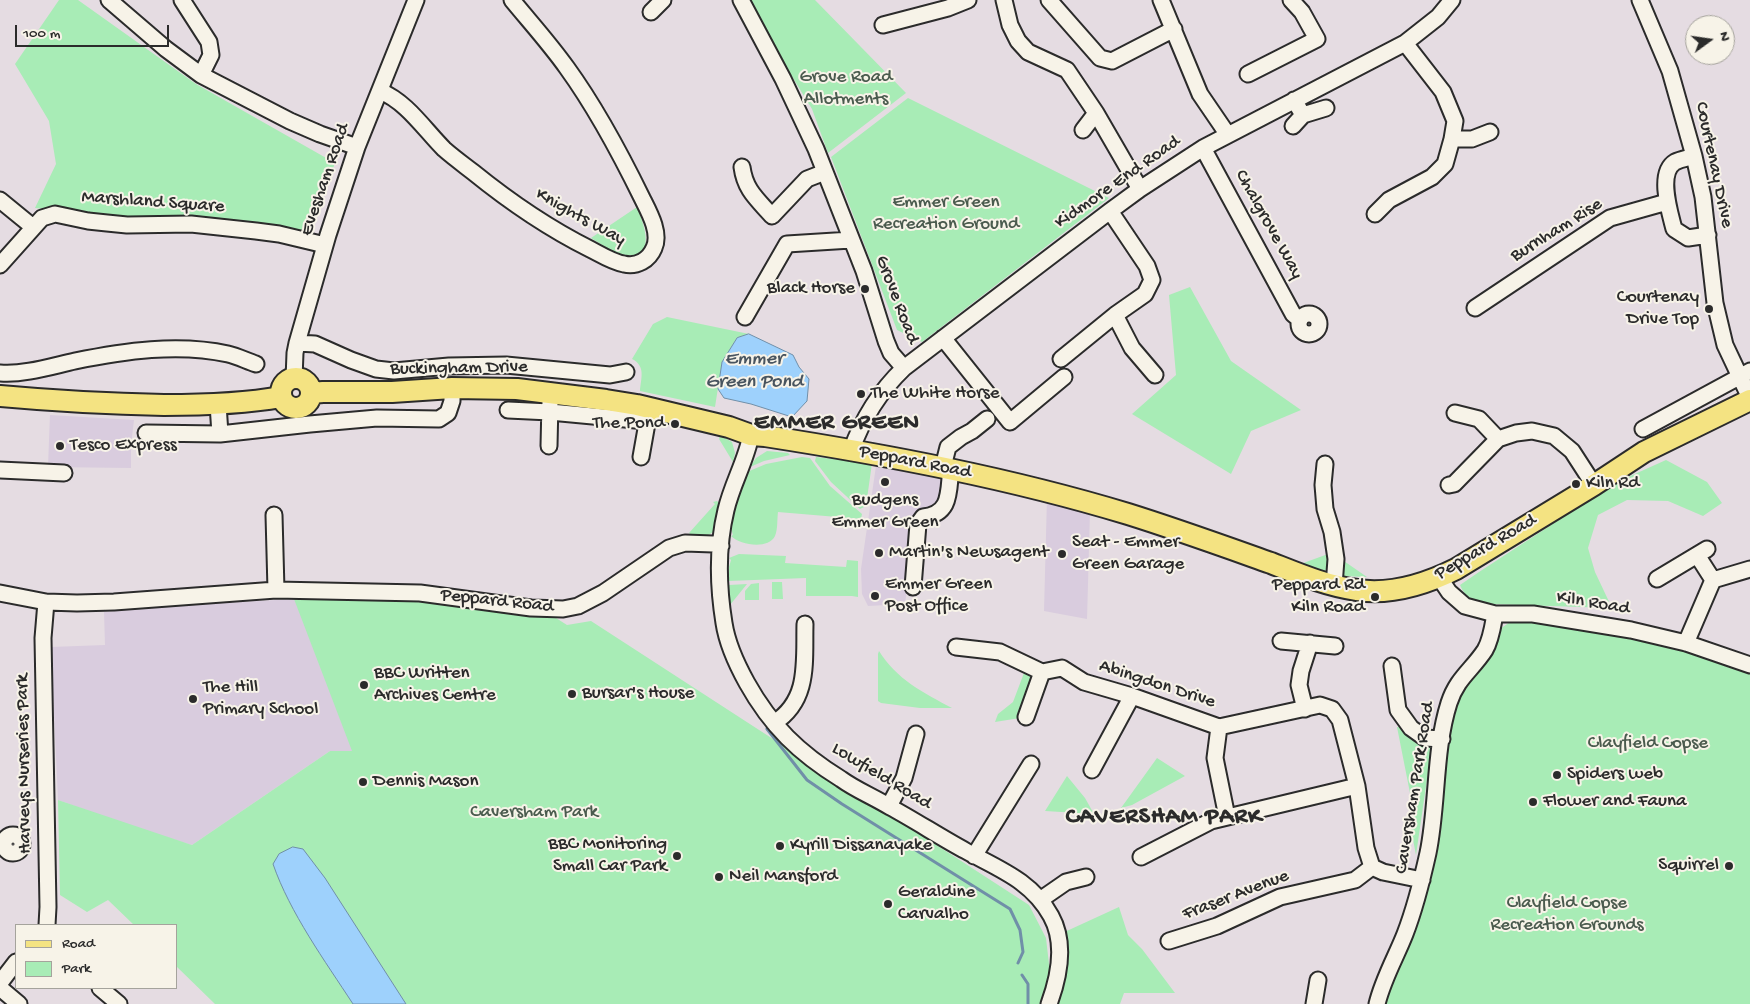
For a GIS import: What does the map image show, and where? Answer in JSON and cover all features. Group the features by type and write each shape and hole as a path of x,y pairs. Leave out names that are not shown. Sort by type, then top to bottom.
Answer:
{"main road":[{"path":"294,379 299,379 307,384 310,394 307,403 299,408 289,406 281,397 283,386 294,379"},
{"name":"Buckingham Drive","path":"310,394 452,388 510,389 550,402 606,400 648,415 729,427 751,435"},
{"path":"0,396 52,401 123,404 218,404 281,397"},
{"name":"Peppard Road","path":"751,435 803,442 947,468 1114,510 1185,532 1314,581 1359,591 1411,587 1440,577 1594,485 1644,452 1750,399"}],"street":[{"path":"109,0 166,49 201,75 290,121 357,147"},
{"path":"182,0 209,42 211,55 201,75"},
{"name":"Evesham Road","path":"294,379 297,343 325,244 357,147 416,0"},
{"name":"Knights Way","path":"380,91 389,94 426,128 444,149 503,197 552,229 616,262 634,265 642,263 651,254 655,246 656,236 643,199 604,127 566,67 512,0"},
{"path":"651,12 663,0"},
{"name":"Grove Road","path":"741,0 783,79 825,172 864,271 886,341 891,353 904,368"},
{"path":"883,25 948,8 968,0"},
{"path":"1004,0 1010,25 1018,41 1028,52 1067,70 1096,113 1140,189"},
{"path":"1049,0 1100,58 1112,61 1174,29"},
{"path":"1248,74 1317,39 1302,12 1291,0"},
{"name":"Kidmore End Road","path":"851,451 860,426 892,380 904,368 1110,211 1203,148 1405,43 1438,17 1452,0"},
{"path":"1163,1 1200,94 1228,135"},
{"name":"Courtenay Drive","path":"1646,2 1670,70 1694,156 1703,197 1715,303 1725,345 1745,373 1750,399"},
{"path":"1375,214 1389,200 1432,177 1445,164 1452,139 1455,121 1443,92 1405,43"},
{"path":"1294,100 1298,121 1326,108"},
{"path":"1083,130 1096,113"},
{"path":"1452,139 1472,139 1490,132"},
{"name":"Chalgrove Way","path":"1203,148 1293,314 1300,320"},
{"path":"1694,156 1674,163 1666,175 1667,202 1674,229 1688,238 1708,236"},
{"path":"742,167 744,179 750,191 772,216 807,179 825,172"},
{"path":"0,200 32,227"},
{"name":"Burnham Rise","path":"1475,308 1610,218 1667,202"},
{"path":"1061,359 1115,315 1145,294 1152,280 1147,266 1110,211"},
{"name":"Marshland Square","path":"0,265 32,227 42,218 55,214 107,224 191,224 256,230 325,244"},
{"path":"745,317 787,244 851,240"},
{"path":"1115,315 1132,348 1155,375"},
{"path":"944,338 1010,422 1064,377"},
{"name":"Buckingham Drive","path":"297,343 315,344 376,369 394,371 449,366 506,365 610,375 626,372"},
{"path":"0,373 19,373 102,356 186,349 229,354 256,364"},
{"path":"1644,429 1745,373"},
{"name":"Buckingham Drive","path":"146,433 220,434 377,418 439,419 448,413 452,401 452,388"},
{"path":"508,410 550,402 549,446"},
{"path":"218,404 220,434"},
{"path":"1455,413 1479,419 1498,439"},
{"path":"641,457 648,415"},
{"path":"913,587 918,524 924,517 941,512 947,501 948,446 972,432 987,419"},
{"path":"1449,485 1454,484 1498,439 1516,433 1532,431 1554,436 1572,451 1594,485"},
{"path":"721,546 725,511 748,449 751,435"},
{"path":"1325,464 1323,486 1325,509 1332,532 1336,559 1334,586"},
{"path":"0,470 64,473"},
{"path":"274,515 276,590"},
{"name":"Peppard Road","path":"0,593 46,602 77,603 276,590 420,593 531,608 563,609 578,606 603,593 669,548 685,543 721,546"},
{"name":"Lowfield Road","path":"721,546 719,583 724,626 738,667 756,699 795,746 841,780 974,856 1009,873 1026,885 1052,917 1058,935 1059,968 1050,1004"},
{"path":"1657,579 1702,552 1713,580 1686,643"},
{"path":"1713,580 1750,569"},
{"name":"Kiln Road","path":"1440,577 1449,592 1465,606 1495,614 1542,616 1631,630 1686,643 1750,665"},
{"name":"Harveys Nurseries Park","path":"46,602 43,638 47,924"},
{"name":"Caversham Park Road","path":"1377,1004 1406,933 1429,851 1442,739 1448,705 1460,679 1485,650 1495,614"},
{"path":"774,723 785,716 801,692 805,624"},
{"path":"1281,641 1335,646"},
{"path":"1306,709 1299,685 1301,671 1310,643"},
{"path":"963,648 1000,652 1042,672 1026,717"},
{"path":"1392,666 1398,710 1411,728 1425,738 1442,739"},
{"name":"Abingdon Drive","path":"1042,672 1062,668 1084,682 1132,696 1219,727 1320,705 1332,709 1340,720 1357,786 1366,848 1372,867"},
{"path":"1092,770 1132,696"},
{"path":"1219,727 1215,758 1227,817"},
{"path":"889,806 904,778 911,740"},
{"path":"974,856 1031,764"},
{"path":"1141,857 1211,821 1357,786"},
{"path":"1372,867 1383,872 1422,880"},
{"name":"Fraser Avenue","path":"1169,941 1217,926 1280,897 1355,880 1372,867"},
{"path":"1040,900 1066,882 1086,877"},
{"path":"0,983 15,963"},
{"path":"1314,1004 1318,980"},
{"path":"0,988 19,1004"},
{"path":"101,989 118,1004"}],"shaded area":[{"path":"50,415 134,420 131,468 48,467"},
{"path":"876,466 944,480 940,508 916,523 905,604 868,606 862,594 861,569"},
{"path":"1047,497 1090,512 1087,619 1044,611"},
{"name":"The Hill Primary School","path":"294,599 383,600 435,758 330,751 192,845 133,827 58,800 51,647 105,645 104,612 167,606"}],"green space":[{"path":"59,0 78,0 196,84 335,163 309,235 35,208 56,164 49,121 15,64"},
{"name":"Grove Road Allotments","path":"745,0 815,0 906,93 828,153 812,109"},
{"name":"Emmer Green Recreation Ground","path":"908,98 1109,198 922,342 897,330 831,157"},
{"path":"637,207 646,238 642,251 636,255 617,253 591,238"},
{"path":"1190,287 1231,361 1301,410 1251,431 1231,474 1132,414 1176,375 1169,295"},
{"path":"667,317 749,334 737,338 722,362 715,407 640,391 641,369 632,359 653,324"},
{"path":"720,435 732,442 735,453 733,462 719,439"},
{"path":"767,451 788,453 790,455 764,461 750,467 756,458"},
{"path":"802,457 810,458 830,486 862,514 861,519 778,512 775,536 766,543 760,545 747,544 731,536 733,535 733,512 747,472 766,464"},
{"path":"816,457 872,463 866,506 860,509 831,482 815,461"},
{"path":"1666,460 1707,482 1722,503 1703,516 1668,501 1627,500 1598,515 1588,548 1595,572 1612,608 1489,604 1471,598 1462,589 1460,585 1617,482"},
{"path":"717,501 721,505 713,532 701,537 689,533 715,504 713,502"},
{"path":"739,554 786,556 785,563 846,567 847,560 858,561 858,597 806,596 806,578 728,581 731,560 729,558"},
{"path":"1328,554 1330,564 1323,573 1298,565"},
{"path":"1341,559 1367,577 1343,576"},
{"path":"772,582 782,582 783,599 772,599"},
{"path":"759,583 759,600 745,600 745,591 751,584"},
{"path":"747,584 730,605 729,585"},
{"name":"Caversham Park","path":"294,599 383,600 431,603 556,618 567,625 591,621 1029,905 1046,938 1050,973 1041,1004 215,1004 178,968 178,924 133,924 108,900 87,912 60,895 58,800 192,845 330,751 352,751"},
{"path":"1510,622 1558,626 1649,643 1690,653 1750,673 1750,1004 1384,1004 1387,992 1415,927 1430,878 1451,732 1458,702 1467,685 1495,648 1500,629"},
{"path":"879,651 902,677 921,691 952,708 920,708 878,701"},
{"path":"1027,665 1042,672 1026,717 995,722 998,714 1013,702"},
{"path":"1397,727 1411,728 1433,738 1416,855 1410,824 1411,798"},
{"path":"1157,758 1185,776 1132,805 1121,808"},
{"path":"1067,776 1085,798 1094,814 1045,811"},
{"path":"1119,907 1128,935 1142,949 1175,993 1124,993 1120,1004 1049,1004 1058,935"}],"water":[{"name":"Emmer Green Pond","path":"749,334 793,355 799,367 809,379 807,401 792,417 724,398 718,389 722,362 737,338"},
{"path":"293,847 303,849 325,878 406,1004 353,1004 298,918 273,864 279,854"}],"waterway":[{"path":"767,729 807,780 1010,909 1020,930 1023,952 1018,963"},
{"path":"1022,975 1028,984 1028,1004"}],"place":[{"name":"Black Horse","path":"865,289"},
{"name":"Courtenay Drive Top","path":"1709,309"},
{"name":"The White Horse","path":"861,394"},
{"name":"The Pond","path":"675,424"},
{"name":"Tesco Express","path":"60,446"},
{"name":"Budgens Emmer Green","path":"885,482"},
{"name":"Kiln Rd","path":"1576,484"},
{"name":"Martin's Newsagent","path":"879,553"},
{"name":"Seat - Emmer Green Garage","path":"1062,554"},
{"name":"Emmer Green Post Office","path":"875,596"},
{"name":"Peppard Rd Kiln Road","path":"1375,597"},
{"name":"BBC Written Archives Centre","path":"364,685"},
{"name":"Bursar's House","path":"572,694"},
{"name":"The Hill Primary School","path":"193,699"},
{"name":"Spiders web","path":"1557,775"},
{"name":"Dennis Mason","path":"363,782"},
{"name":"Flower and Fauna","path":"1533,802"},
{"name":"Kyrill Dissanayake","path":"780,846"},
{"name":"BBC Monitoring Small Car Park","path":"677,856"},
{"name":"Squirrel","path":"1729,866"},
{"name":"Neil Mansford","path":"719,877"},
{"name":"Geraldine Carvalho","path":"888,904"}],"district":[{"name":"EMMER GREEN","path":"837,424"},
{"name":"CAVERSHAM PARK","path":"1164,818"}],"park label":[{"name":"Clayfield Copse","path":"1648,744"},
{"name":"Clayfield Copse Recreation Grounds","path":"1567,915"}]}
